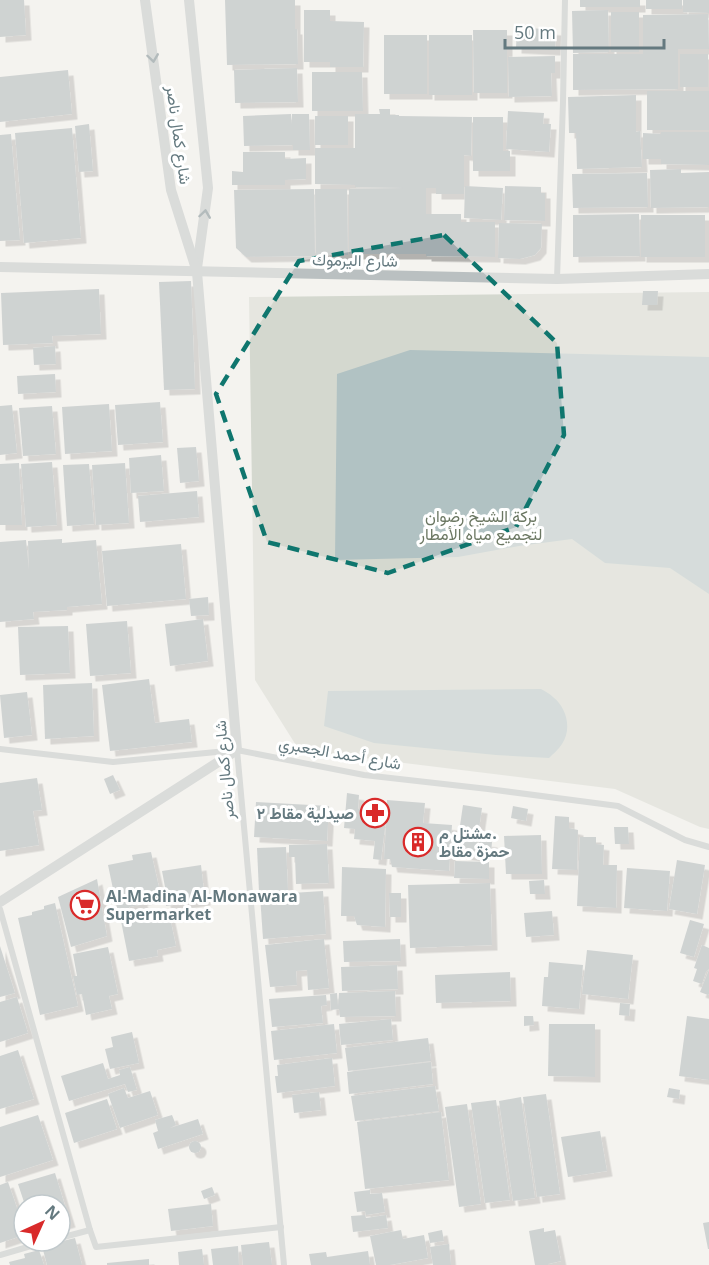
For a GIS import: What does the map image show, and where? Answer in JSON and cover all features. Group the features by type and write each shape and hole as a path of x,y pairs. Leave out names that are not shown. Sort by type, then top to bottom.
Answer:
{"street":[{"name":"شارع كمال ناصر","path":"145,0 171,190 196,272 284,1265"},
{"name":"شارع كمال ناصر","path":"189,0 208,188 196,272"},
{"path":"557,279 565,0"},
{"name":"شارع اليرموك","path":"0,267 557,279 709,274"},
{"name":"شارع أحمد الجعبري","path":"0,749 113,762 237,750 364,775 618,806 685,840 709,847"},
{"path":"0,902 237,750"},
{"path":"0,909 96,1247 281,1227"},
{"path":"72,1235 90,1230"}],"highlighted area":[{"path":"444,235 557,343 564,435 516,527 388,573 267,542 216,394 299,261"}],"green space":[{"name":"بركة الشيخ رضوان لتجميع مياه الأمطار","path":"709,292 709,829 615,789 299,750 255,680 249,297"}],"shaded area":[{"name":"بركة الشيخ رضوان لتجميع مياه الأمطار","path":"410,350 709,357 709,594 670,568 605,563 572,539 458,557 335,560 337,374"},
{"path":"541,689 562,707 567,725 565,738 549,758 374,743 324,726 328,691"}],"building":[{"path":"0,0 24,0 26,35 0,37"},
{"path":"225,0 295,0 298,64 227,65"},
{"path":"580,0 640,0 640,7 580,7"},
{"path":"646,0 682,0 682,9 646,9"},
{"path":"683,0 709,0 709,13 683,12"},
{"path":"304,10 330,10 330,21 364,22 363,67 330,67 330,62 304,62"},
{"path":"608,10 609,52 573,53 572,11"},
{"path":"611,12 639,12 639,52 611,52"},
{"path":"708,14 709,49 678,49 678,89 573,90 573,54 643,54 643,15"},
{"path":"517,27 556,30 555,50 516,48"},
{"path":"473,30 507,30 507,93 474,93"},
{"path":"384,35 427,35 427,94 384,94"},
{"path":"429,35 472,35 472,95 429,95"},
{"path":"680,54 708,54 708,87 680,87"},
{"path":"555,56 555,73 551,73 552,96 509,97 508,57"},
{"path":"297,68 298,102 235,103 234,70"},
{"path":"68,70 72,114 0,122 0,77"},
{"path":"312,72 362,72 363,111 312,111"},
{"path":"647,91 709,91 709,130 647,130"},
{"path":"636,95 636,132 640,131 642,167 577,169 576,133 569,133 568,97"},
{"path":"379,109 390,109 390,115 399,116 472,117 471,156 464,155 464,194 436,194 436,188 426,188 426,214 461,214 461,222 495,222 495,257 349,254 349,189 403,188 315,184 315,148 355,148 355,114 380,114"},
{"path":"508,111 544,113 543,124 551,124 549,152 506,149"},
{"path":"291,114 292,124 292,114 309,114 310,150 293,150 293,145 244,146 243,116"},
{"path":"315,116 348,116 348,145 315,145"},
{"path":"473,117 503,117 503,151 510,151 510,171 473,171"},
{"path":"89,124 93,171 79,172 75,126"},
{"path":"72,128 81,238 24,243 15,133"},
{"path":"661,132 709,132 709,165 661,164 661,159 643,159 643,133 661,134"},
{"path":"11,134 20,240 0,241 0,135"},
{"path":"243,152 285,152 285,159 306,158 306,179 285,180 285,185 232,185 232,171 243,172"},
{"path":"681,169 681,173 709,172 709,207 651,208 650,170"},
{"path":"647,173 648,207 573,208 572,174"},
{"path":"465,186 503,188 501,220 464,218"},
{"path":"505,186 541,187 541,193 545,193 545,221 504,220"},
{"path":"314,189 315,256 246,257 236,248 234,190"},
{"path":"315,189 347,189 348,255 316,255"},
{"path":"639,214 640,256 573,257 573,215"},
{"path":"641,215 705,215 705,257 641,257"},
{"path":"499,223 542,224 541,248 535,255 520,259 498,258"},
{"path":"191,281 195,389 164,390 159,282"},
{"path":"99,289 101,334 52,336 53,343 3,345 1,293"},
{"path":"643,291 658,291 657,305 642,305"},
{"path":"55,346 56,364 34,365 33,348"},
{"path":"55,374 56,392 18,394 17,376"},
{"path":"160,402 163,442 118,445 115,405"},
{"path":"109,404 112,451 65,454 62,407"},
{"path":"12,405 17,453 0,455 0,406"},
{"path":"52,406 56,454 23,456 19,408"},
{"path":"196,447 199,481 180,483 177,448"},
{"path":"161,455 164,491 131,493 129,458"},
{"path":"52,462 57,525 26,527 21,464"},
{"path":"19,463 22,525 0,525 0,464"},
{"path":"125,463 129,523 96,525 92,465"},
{"path":"89,464 94,524 67,526 63,465"},
{"path":"197,491 199,517 140,522 138,496"},
{"path":"62,539 62,543 96,540 102,604 67,607 67,610 33,612 34,619 0,622 0,542 26,540 29,570 28,541"},
{"path":"181,544 186,599 107,606 102,551"},
{"path":"208,597 209,615 191,616 189,599"},
{"path":"203,619 208,661 170,666 165,624"},
{"path":"127,621 131,673 90,676 86,624"},
{"path":"68,626 70,673 20,675 18,627"},
{"path":"149,679 155,723 189,719 192,742 110,751 102,685"},
{"path":"92,683 94,736 45,739 43,685"},
{"path":"27,692 32,735 4,738 0,695"},
{"path":"113,775 120,790 110,794 104,779"},
{"path":"37,778 42,810 33,811 39,845 0,851 0,783"},
{"name":"مشتل م. حمزة مقاط","path":"347,793 359,795 358,809 376,811 377,802 387,803 387,800 425,803 423,823 452,825 449,871 392,867 390,859 384,859 387,811 381,860 373,859 375,841 354,839 355,829 344,828"},
{"path":"256,802 329,806 327,841 254,837"},
{"path":"463,805 482,808 475,856 456,853"},
{"path":"513,806 528,809 526,821 511,818"},
{"path":"555,816 569,817 569,828 578,830 577,870 552,869"},
{"path":"614,827 628,827 629,844 615,844"},
{"path":"541,835 542,874 506,874 504,836"},
{"path":"580,837 596,837 596,844 604,845 603,865 617,865 616,908 577,906"},
{"path":"479,841 492,842 491,853 479,852"},
{"path":"327,844 329,883 296,884 295,857 289,857 289,845"},
{"path":"286,847 288,891 259,892 257,848"},
{"path":"151,852 161,896 142,900 143,904 129,907 130,911 118,913 108,865 133,860 132,855"},
{"path":"677,860 705,865 697,914 669,909"},
{"path":"455,861 489,862 489,879 454,878"},
{"path":"201,865 205,900 166,906 162,871"},
{"path":"342,867 386,869 385,927 357,925 354,916 341,916"},
{"path":"627,868 670,871 667,911 624,908"},
{"path":"97,879 107,936 71,947 58,897"},
{"path":"544,880 545,894 530,894 529,881"},
{"path":"490,883 492,945 410,948 408,885"},
{"path":"323,891 326,934 263,939 260,895"},
{"path":"389,893 401,893 401,917 390,917"},
{"path":"55,903 78,1006 40,1015 18,918 32,915 32,912"},
{"path":"152,909 153,917 169,913 176,946 157,950 158,956 129,961 120,916"},
{"path":"552,911 554,935 526,937 524,913"},
{"path":"690,920 704,924 694,957 680,953"},
{"path":"324,939 329,988 308,990 307,970 296,971 297,985 270,987 265,945"},
{"path":"400,939 401,961 344,962 343,941"},
{"path":"702,945 709,948 709,969 702,984 693,981 697,969 694,968"},
{"path":"0,946 15,993 0,997"},
{"path":"108,947 118,994 109,996 112,1009 86,1015 82,994 77,995 73,976 77,976 73,954"},
{"path":"587,950 633,955 628,999 582,994"},
{"path":"549,962 583,965 579,1009 542,1006 544,977 548,977"},
{"path":"397,965 398,989 342,991 341,967"},
{"path":"709,970 709,994 708,995 700,992"},
{"path":"510,972 511,1001 436,1003 435,975"},
{"path":"395,991 396,1016 340,1017 339,1009 331,1010 330,994 337,993 338,1006 339,993"},
{"path":"326,995 327,1005 321,1006 323,1023 272,1027 269,999"},
{"path":"17,997 28,1033 0,1042 0,1002"},
{"path":"620,1003 630,1004 629,1016 619,1015"},
{"path":"524,1016 533,1016 534,1025 524,1026"},
{"path":"687,1016 709,1019 709,1080 679,1076"},
{"path":"391,1019 393,1040 341,1045 339,1024"},
{"path":"334,1024 337,1053 274,1060 271,1031"},
{"path":"549,1024 595,1024 595,1077 548,1076"},
{"path":"132,1032 139,1063 110,1069 105,1049 113,1047 111,1037"},
{"path":"428,1038 431,1061 348,1071 345,1048"},
{"path":"18,1050 34,1099 0,1109 0,1056"},
{"path":"332,1058 335,1086 277,1093 275,1076 278,1076 277,1065"},
{"path":"431,1062 433,1084 349,1094 347,1072"},
{"path":"103,1063 108,1079 120,1075 119,1070 130,1067 137,1090 128,1092 125,1084 69,1101 61,1076"},
{"path":"435,1086 439,1111 355,1121 351,1096"},
{"path":"124,1088 128,1098 150,1091 158,1115 120,1128 108,1094"},
{"path":"669,1088 680,1090 679,1099 667,1097"},
{"path":"319,1092 321,1110 294,1113 292,1095"},
{"path":"546,1094 560,1194 537,1197 523,1097"},
{"path":"521,1097 535,1198 513,1201 499,1101"},
{"path":"107,1099 117,1129 74,1143 65,1113"},
{"path":"496,1100 510,1200 485,1203 471,1103"},
{"path":"467,1104 481,1204 459,1207 445,1107"},
{"path":"441,1112 449,1180 365,1189 357,1122"},
{"path":"38,1115 53,1160 0,1177 0,1127"},
{"path":"172,1115 176,1125 170,1128 198,1119 203,1134 158,1149 153,1133 158,1131 155,1120"},
{"path":"600,1131 607,1171 568,1177 561,1137"},
{"path":"195,1141 201,1147 195,1153 189,1147"},
{"path":"55,1173 61,1193 21,1193 18,1184"},
{"path":"8,1182 12,1194 12,1239 0,1243 0,1185"},
{"path":"212,1187 215,1195 204,1199 201,1191"},
{"path":"370,1190 370,1194 382,1193 385,1212 366,1215 365,1211 357,1212 354,1192"},
{"path":"211,1204 213,1226 171,1231 168,1209"},
{"path":"365,1215 366,1218 386,1215 388,1228 353,1232 351,1216"},
{"path":"709,1222 709,1249 708,1249 703,1223"},
{"path":"544,1228 544,1232 555,1230 561,1261 548,1265 535,1265 529,1231"},
{"path":"401,1230 403,1239 424,1235 428,1258 390,1265 376,1265 370,1236"},
{"path":"442,1230 444,1241 430,1243 428,1233"},
{"path":"75,1238 82,1265 47,1265 44,1253 72,1253 72,1239"},
{"path":"269,1242 272,1265 243,1265 241,1245"},
{"path":"449,1244 451,1265 433,1265 430,1247"},
{"path":"238,1246 239,1265 213,1265 211,1249"},
{"path":"202,1249 204,1265 179,1265 178,1252"},
{"path":"368,1251 370,1265 311,1265 309,1254 326,1252 327,1257"},
{"path":"40,1253 44,1265 10,1265 9,1262 25,1258 24,1254"},
{"path":"149,1259 149,1265 107,1265 107,1263"}],"place":[{"name":"صيدلية مقاط ٢","path":"375,813"},
{"name":"مشتل م. حمزة مقاط","path":"418,842"},
{"name":"Al-Madina Al-Monawara Supermarket","path":"85,905"}]}
